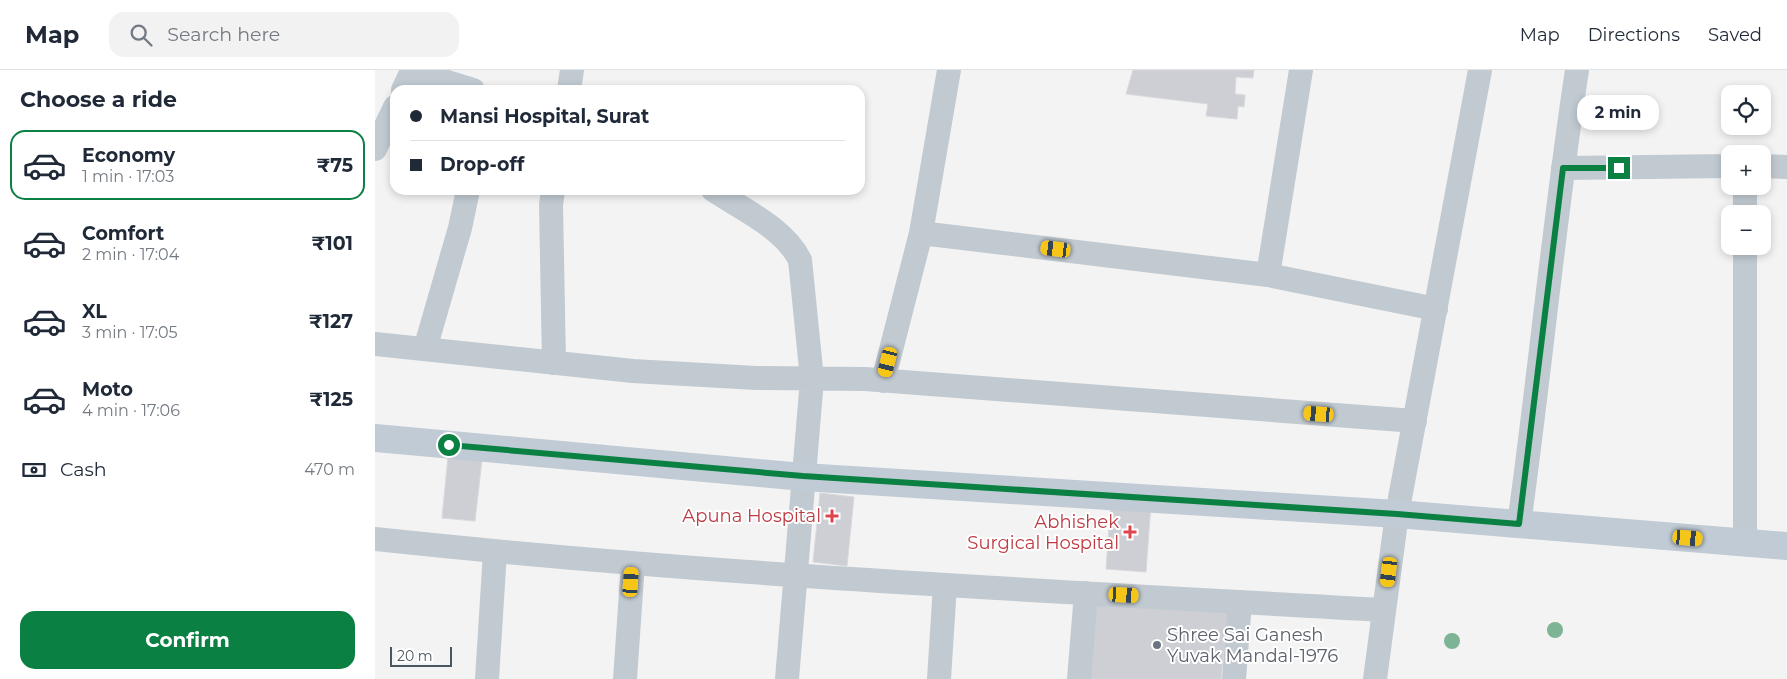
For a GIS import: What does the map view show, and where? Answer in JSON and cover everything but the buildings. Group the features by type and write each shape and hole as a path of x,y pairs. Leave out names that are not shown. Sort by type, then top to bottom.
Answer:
{"street":[{"path":"570,85 572,70"},
{"path":"883,381 921,233 949,70"},
{"path":"1268,274 1301,70"},
{"path":"1375,679 1397,514 1480,70"},
{"path":"1519,524 1577,70"},
{"path":"409,75 452,85"},
{"path":"375,149 390,117"},
{"path":"1563,168 1721,166"},
{"path":"1771,166 1787,167"},
{"path":"425,349 460,228 467,195"},
{"path":"552,195 554,363"},
{"path":"721,195 781,235 793,246 800,260 812,379 787,679"},
{"path":"921,233 1268,274 1436,309"},
{"path":"1745,255 1745,542"},
{"path":"375,344 633,371 883,381 1415,421"},
{"path":"375,438 803,476 1397,514 1787,546"},
{"path":"375,539 495,552 795,576 1384,610"},
{"path":"487,679 495,552"},
{"path":"625,679 633,563"},
{"path":"939,679 945,585"},
{"path":"1079,679 1086,593"},
{"path":"1234,679 1240,602"}],"place":[{"name":"Apuna Hospital","path":"832,516"},
{"name":"Abhishek Surgical Hospital","path":"1130,532"},
{"name":"Shree Sai Ganesh Yuvak Mandal-1976","path":"1157,645"}],"route":[{"path":"449,445 634,463 803,476 1397,514 1519,524 1533,424 1563,168 1619,168"}]}
